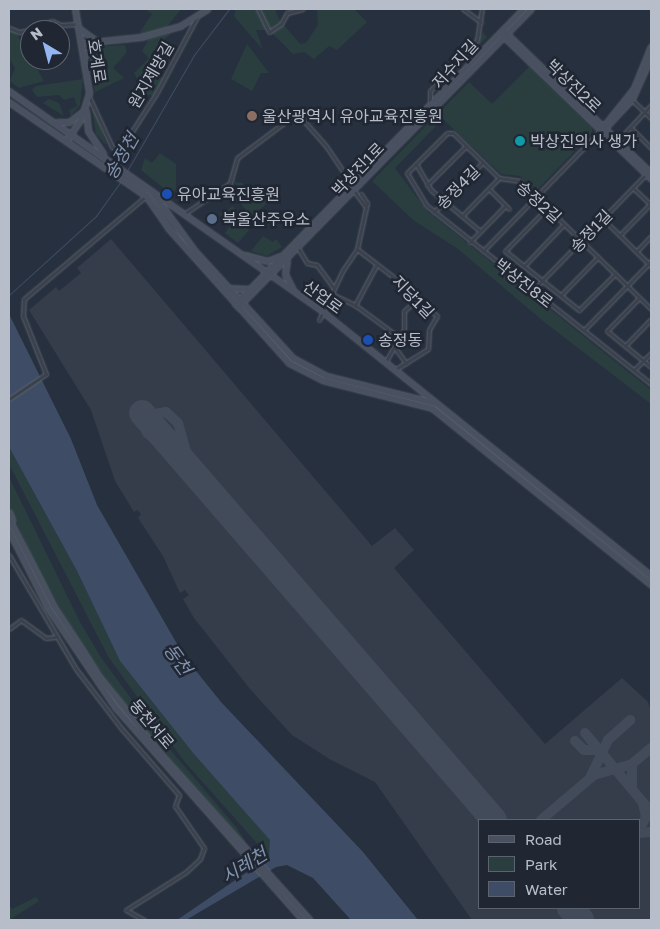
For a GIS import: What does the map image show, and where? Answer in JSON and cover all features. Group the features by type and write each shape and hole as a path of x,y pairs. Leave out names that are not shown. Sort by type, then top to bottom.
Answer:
{"main road":[{"name":"호계로","path":"66,141 86,105 88,97 82,43 75,9"},
{"name":"원지제방길","path":"197,17 206,9"},
{"name":"박상진1로","path":"287,255 298,248 354,191 504,33 523,9"},
{"name":"박상진1로","path":"238,304 269,274 430,104 531,9"},
{"path":"82,43 141,37 197,17"},
{"path":"78,25 86,36 98,40"},
{"name":"박상진2로","path":"504,33 649,172 651,179"},
{"path":"84,58 89,47 98,40"},
{"path":"630,98 651,46"},
{"path":"603,128 630,98 651,57"},
{"name":"산업로","path":"9,91 323,312 651,574"},
{"path":"9,102 146,196 168,228 238,304 281,356 302,372 322,380 432,408 651,585"},
{"path":"53,121 73,120 86,105"},
{"path":"86,105 88,131 108,159"},
{"path":"151,190 177,229 227,287 238,304 249,312 285,352 314,370 421,398 443,407"},
{"path":"240,253 267,261 287,255 285,274 295,292"},
{"path":"227,287 252,290 249,312"},
{"path":"9,512 25,559"},
{"name":"동천서로","path":"9,519 25,559"},
{"name":"동천서로","path":"9,531 66,636 115,707 281,891 310,920"},
{"path":"9,536 25,559"},
{"path":"605,548 651,589"},
{"name":"동천서로","path":"281,891 303,920"}],"street":[{"path":"258,9 270,32 281,24 287,12 302,9"},
{"name":"저수지길","path":"463,9 481,22"},
{"name":"저수지길","path":"430,104 430,91 474,46 480,36 482,9"},
{"name":"원지제방길","path":"88,97 112,147 120,150 156,94 197,17"},
{"path":"70,25 78,25"},
{"path":"630,98 651,118"},
{"path":"624,134 651,105"},
{"path":"184,214 230,183 238,158 297,113 326,146 348,179"},
{"path":"483,251 603,128"},
{"path":"631,128 651,148"},
{"name":"송정2길","path":"407,174 449,132 499,178 520,181 651,309"},
{"path":"428,185 466,146"},
{"name":"송정4길","path":"434,212 483,162"},
{"path":"416,164 428,185 480,231"},
{"name":"송정1길","path":"533,290 649,172"},
{"name":"박상진8로","path":"407,174 422,200 434,212 651,384"},
{"path":"462,216 499,178"},
{"path":"620,235 651,205 633,188"},
{"path":"489,189 509,209"},
{"path":"9,399 44,377 45,367 23,316 24,300 151,190"},
{"path":"354,191 367,207"},
{"path":"319,320 334,288 358,249 367,207 367,200 360,194"},
{"path":"470,242 505,206"},
{"path":"547,208 505,251 580,310 615,274"},
{"path":"584,330 650,263 636,252 603,219"},
{"path":"524,266 564,224"},
{"path":"636,252 651,236"},
{"path":"298,248 307,263 317,265 334,288"},
{"name":"지당1길","path":"358,249 378,264 437,318 428,330 428,349 396,369"},
{"path":"561,295 598,257"},
{"path":"355,305 378,264"},
{"path":"332,293 346,304 355,305 400,338"},
{"path":"639,298 606,331 651,367"},
{"path":"386,362 404,330 404,311 418,299"},
{"path":"625,346 651,319"},
{"path":"394,348 406,364"},
{"path":"634,370 651,353"},
{"path":"9,555 56,636 94,693 179,794 175,806 204,848 200,860 186,872 126,910 144,920"},
{"path":"9,629 21,620 46,638 56,636"}],"shaded area":[{"path":"111,239 372,546 395,528 414,550 394,568 545,744 622,678 648,702 651,710 651,920 472,920 375,782 331,760 292,735 250,689 194,618 183,599 189,595 185,590 180,593 163,556 138,518 141,514 137,510 134,512 115,481 91,410 29,310 56,287 59,291 81,273 77,268"}],"green space":[{"path":"145,9 181,9 166,28 141,35 140,32 152,14"},
{"path":"236,9 275,9 281,24 270,30 256,30 263,50 234,16"},
{"path":"317,9 354,9 367,22 337,50 329,46 314,59 304,52 293,54 271,32 283,24 300,44 306,43 318,25"},
{"path":"9,30 16,33 20,40 20,70 38,70 44,81 19,88 10,81 15,68 9,58"},
{"path":"483,32 487,37 431,94 475,46"},
{"path":"171,33 161,43 163,48 147,67 150,71 143,74 151,85 158,76 163,78 153,96 145,94 134,73 149,58 142,51 148,40"},
{"path":"247,44 269,73 261,73 252,91 231,79"},
{"path":"125,45 127,52 113,68 124,78 95,92 89,54 96,47"},
{"path":"529,67 592,128 592,133 537,190 520,176 501,174 443,119 395,168 427,211 651,390 651,404 543,321 458,249 413,220 372,181 469,82 492,104"},
{"path":"83,79 80,105 71,116 69,110 77,106 74,97 64,100 59,95 37,97 32,90 36,86"},
{"path":"49,99 59,103 64,116 43,103"},
{"path":"92,109 94,109 107,146 96,134"},
{"path":"160,153 176,164 176,189 171,194 141,170 145,158 152,163"},
{"path":"234,182 243,183 243,191 251,195 277,194 254,215 248,213 236,197 240,190"},
{"path":"233,206 249,230 238,243 225,233 232,223 220,214"},
{"path":"263,236 273,242 276,239 282,247 267,256 251,251"},
{"path":"9,447 77,571 120,661 193,753 271,840 269,857 184,761 109,658 9,464"},
{"path":"9,477 80,622 100,656 156,733 237,828 248,846 140,724 86,651 41,577 18,526 9,505"},
{"path":"36,897 39,901 9,920 9,906 12,909"}],"water":[{"name":"동천","path":"9,314 71,439 97,505 184,656 221,702 363,852 418,920 351,920 313,878 287,865 276,867 186,920 177,920 269,857 270,840 193,753 120,661 77,571 9,447"}],"waterway":[{"name":"송정천","path":"127,171 194,55 229,9"},
{"name":"송정천","path":"9,295 96,216 121,181"}],"taxiway":[{"path":"180,458 147,433 143,423 149,415 166,412 178,423 191,469 197,478"},
{"path":"590,778 608,740 630,720"},
{"path":"585,733 651,812"},
{"path":"575,741 584,750 599,750"},
{"path":"632,789 632,764 651,748"},
{"path":"542,819 594,775 632,764"},
{"path":"640,828 646,817 643,803"},
{"path":"640,833 651,832"},
{"path":"576,909 581,920"}],"runway":[{"path":"142,413 493,819"},
{"path":"571,909 581,920"}],"place":[{"name":"울산광역시 유아교육진흥원","path":"252,116"},
{"name":"박상진의사 생가","path":"520,141"},
{"name":"유아교육진흥원","path":"167,194"},
{"name":"북울산주유소","path":"212,219"},
{"name":"송정동","path":"368,340"}],"water label":[{"name":"시례천","path":"244,865"}]}
